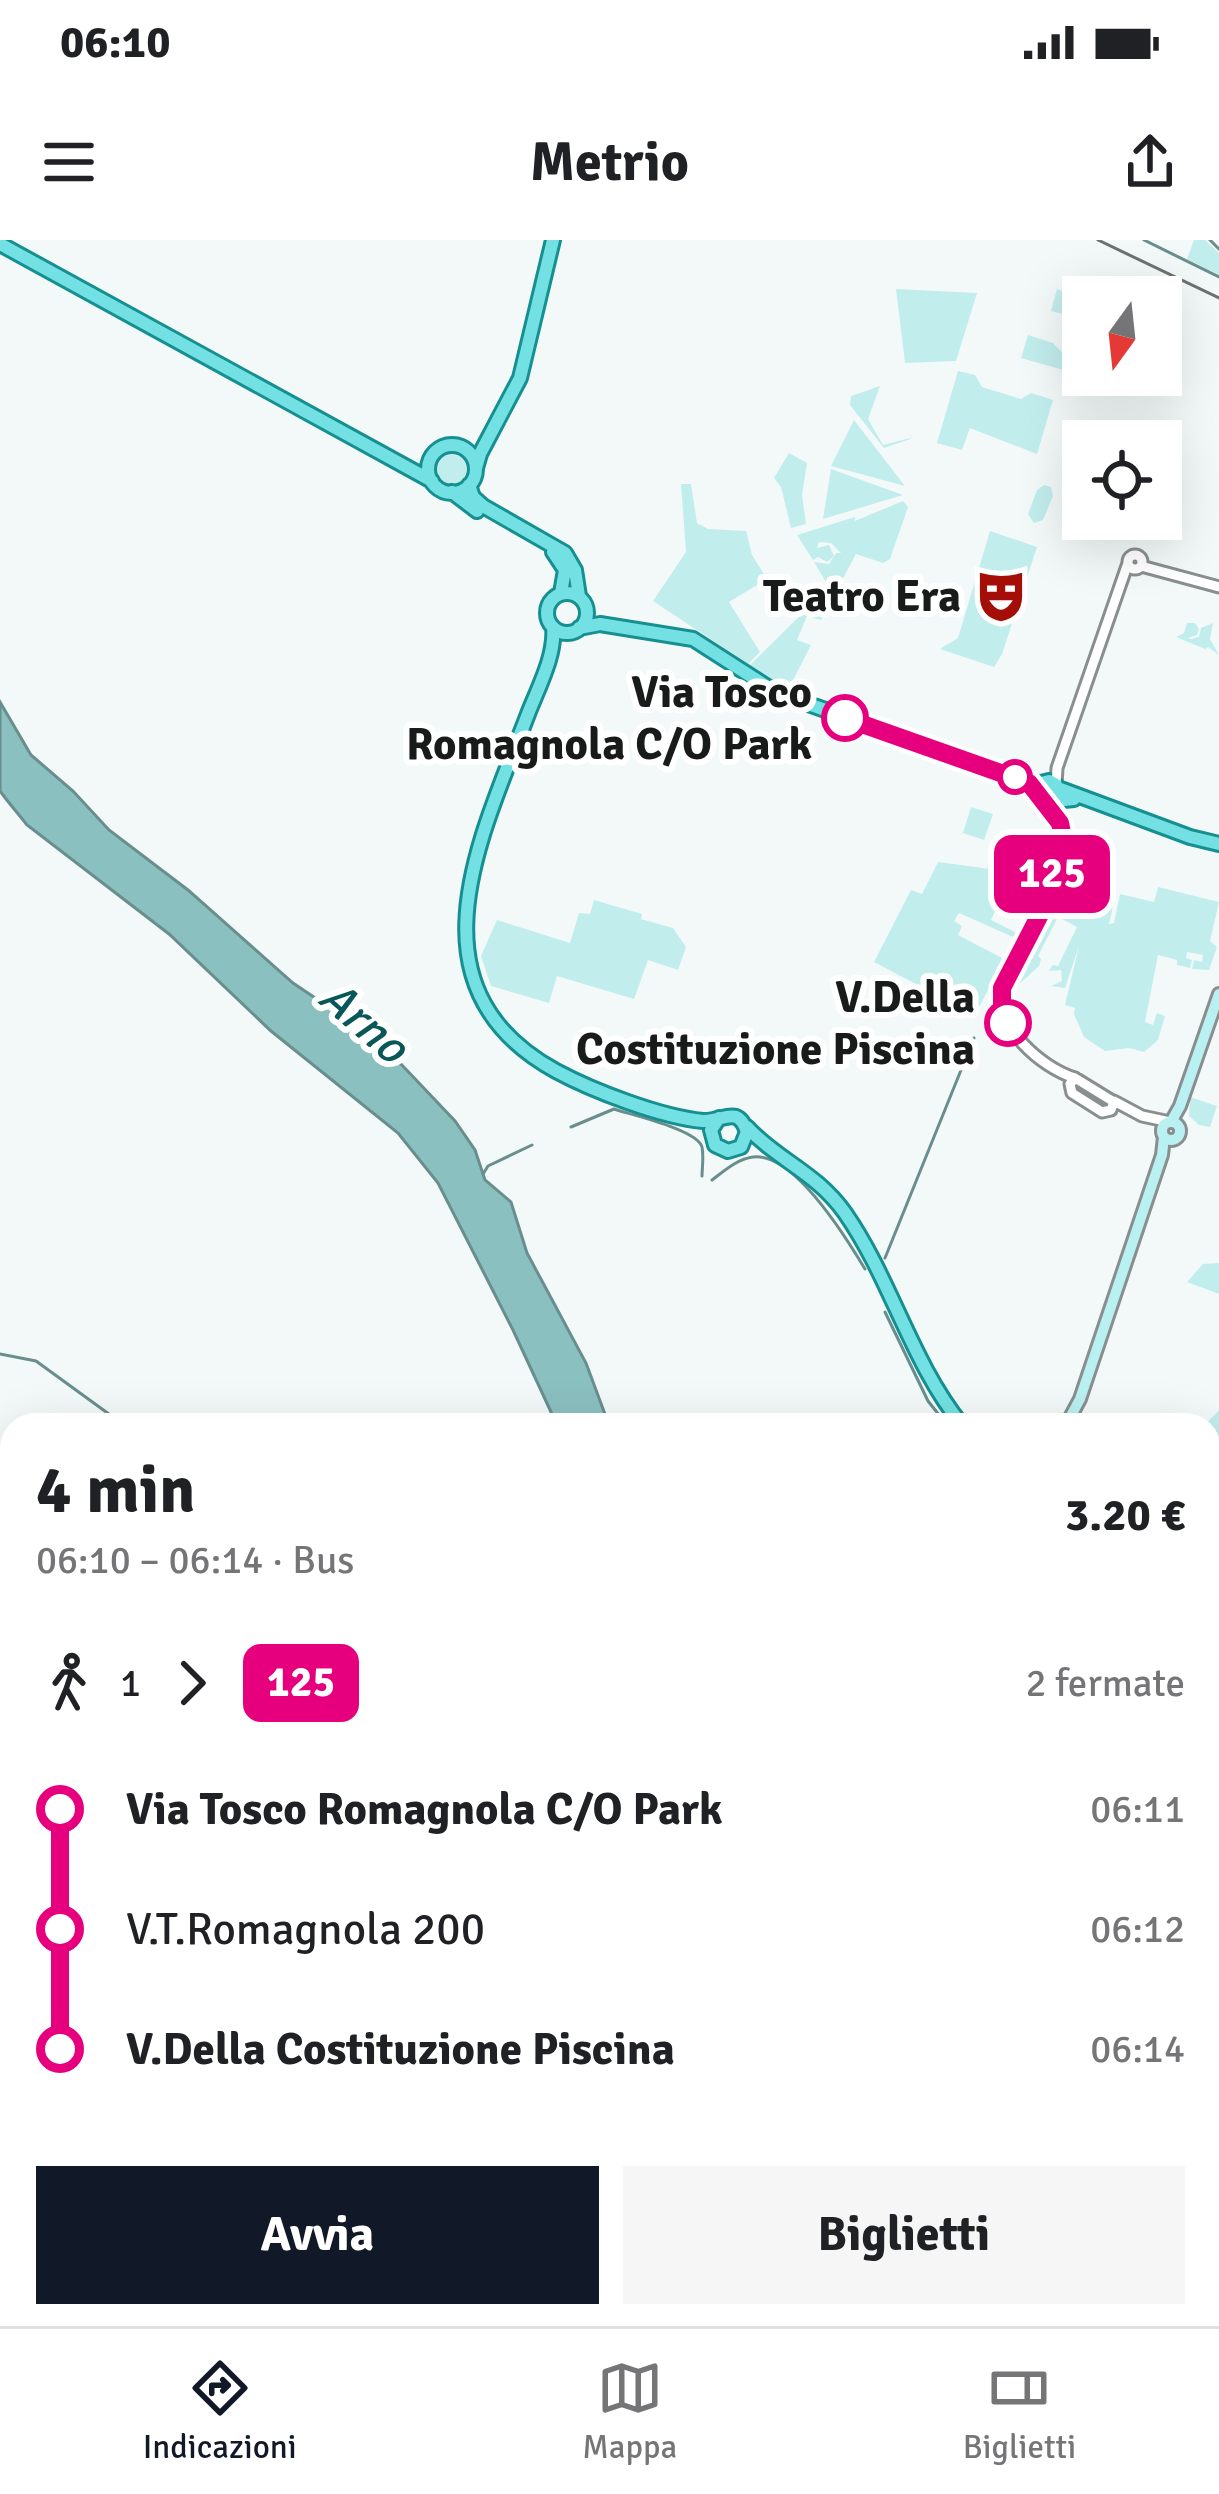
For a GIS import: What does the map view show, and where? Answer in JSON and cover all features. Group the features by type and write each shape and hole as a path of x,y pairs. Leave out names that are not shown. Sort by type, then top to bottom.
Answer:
{"main road":[{"path":"546,667 586,618 575,570 567,555 483,506 473,497 470,485 521,373 553,240"},
{"path":"0,244 452,492 558,556 566,577 561,593 547,608 554,638 470,875 464,920 471,965 483,996 500,1024 536,1058 583,1083 669,1112 705,1121 735,1116 816,1180 848,1217 933,1382 954,1413"},
{"path":"399,464 418,467 445,446 476,445 490,436"},
{"path":"461,447 473,457 476,468"},
{"path":"432,481 433,456"},
{"path":"452,492 470,485"},
{"path":"561,593 582,601 599,616 648,631"},
{"path":"553,627 574,630 593,623 698,641 782,696 1066,797 1219,842"},
{"path":"1072,1413 1219,994"},
{"path":"669,1112 700,1126 726,1150 756,1145 780,1153"},
{"path":"712,1140 712,1127 719,1118"},
{"path":"743,1145 747,1127"}],"street":[{"path":"1111,1106 1072,1083 1016,1036 1001,1000 1006,978 1058,873 1065,834 1050,791 1120,585 1136,565 1219,587"},
{"path":"1072,1083 1087,1103 1137,1114 1169,1130"}],"shaded area":[{"path":"1194,240 1205,240 1219,253 1219,275 1187,259"},
{"path":"896,289 977,293 956,361 905,363"},
{"path":"1057,289 1062,291 1062,314 1051,311"},
{"path":"1028,335 1053,343 1062,353 1062,370 1021,358"},
{"path":"958,371 975,375 982,387 1021,399 1031,393 1053,400 1037,454 970,428 962,450 937,443"},
{"path":"880,386 868,419 883,445 910,438 914,432 910,439 884,448 850,405 851,396"},
{"path":"854,420 905,486 831,466"},
{"path":"452,450 466,455 471,469 466,483 452,488 438,483 433,469 438,455"},
{"path":"789,453 807,463 802,495 806,524 791,528 781,487 774,478"},
{"path":"831,469 903,495 823,519"},
{"path":"681,484 691,484 697,523 708,529 746,531 752,555 767,579 729,602 760,652 748,664 653,601 686,552"},
{"path":"1051,487 1053,496 1043,520 1034,523 1028,514 1037,490"},
{"path":"903,501 908,507 890,559 883,563 856,554 821,620 807,616 797,640 811,645 788,690 748,667 820,596 826,582 814,562 829,564 841,553 831,543 819,542 817,548 829,545 834,556 827,562 818,557 813,560 797,535 855,517 855,521"},
{"path":"990,531 1037,547 994,667 940,649 958,638"},
{"path":"1187,623 1199,629 1191,639 1199,637 1201,628 1213,623 1210,639 1219,655 1176,637 1184,633"},
{"name":"Arno","path":"0,702 31,755 109,830 188,890 293,983 351,1022 401,1064 455,1121 475,1150 485,1180 511,1202 527,1253 586,1363 605,1413 551,1413 438,1183 398,1133 271,1031 169,934 27,825 0,791"},
{"path":"1005,781 1028,789 1057,836 1055,856 1047,868 1035,867 1036,854 1048,856 1051,839 1044,821 1024,794 1003,786"},
{"path":"971,807 993,814 984,840 963,833"},
{"path":"938,862 1013,872 991,920 1025,937 1022,941 959,913 954,921 962,926 958,935 1004,959 975,1015 874,962 911,890 922,894"},
{"path":"1064,882 1116,893 1109,924 1114,923 1120,894 1154,902 1158,887 1219,902 1210,941 1217,947 1209,970 1192,969 1194,960 1202,962 1203,955 1187,952 1190,968 1158,955 1145,1022 1153,1025 1157,1013 1165,1016 1158,1040 1144,1052 1129,1048 1105,1051 1084,1037 1075,1008 1065,1005 1079,946 1065,988 1051,986 1062,981 1061,970 1049,971 1058,966 1077,927 1058,917 1038,956 1039,966 1015,988 1015,1003 1008,1004 1009,984"},
{"path":"594,900 673,928 686,947 678,970 648,960 634,999 557,976 549,1003 491,986 481,956 497,920 570,943 579,913 590,914"},
{"path":"1190,1097 1217,1106 1210,1127 1189,1116"},
{"path":"1219,1263 1219,1294 1187,1282 1203,1264"}],"waterway":[{"path":"1144,240 1219,277"},
{"path":"1210,240 1219,249"},
{"path":"885,1258 974,1038"},
{"path":"571,1127 614,1109 663,1124 698,1141 703,1151 702,1176"},
{"path":"483,1174 488,1166 532,1145"},
{"path":"712,1180 753,1157 785,1168 818,1200 865,1269"},
{"path":"885,1312 938,1413"},
{"path":"0,1354 36,1361 108,1413"}],"railway":[{"path":"1098,240 1219,298"}],"bus line":[{"name":"125","path":"845,718 1029,783 1060,823 1064,842 1052,872 1050,895 1002,988 1008,1023"}],"place":[{"name":"Teatro Era","path":"1001,596"},
{"name":"Via Tosco Romagnola C/O Park","path":"845,718"},
{"name":"V.Della Costituzione Piscina","path":"1008,1023"}]}
